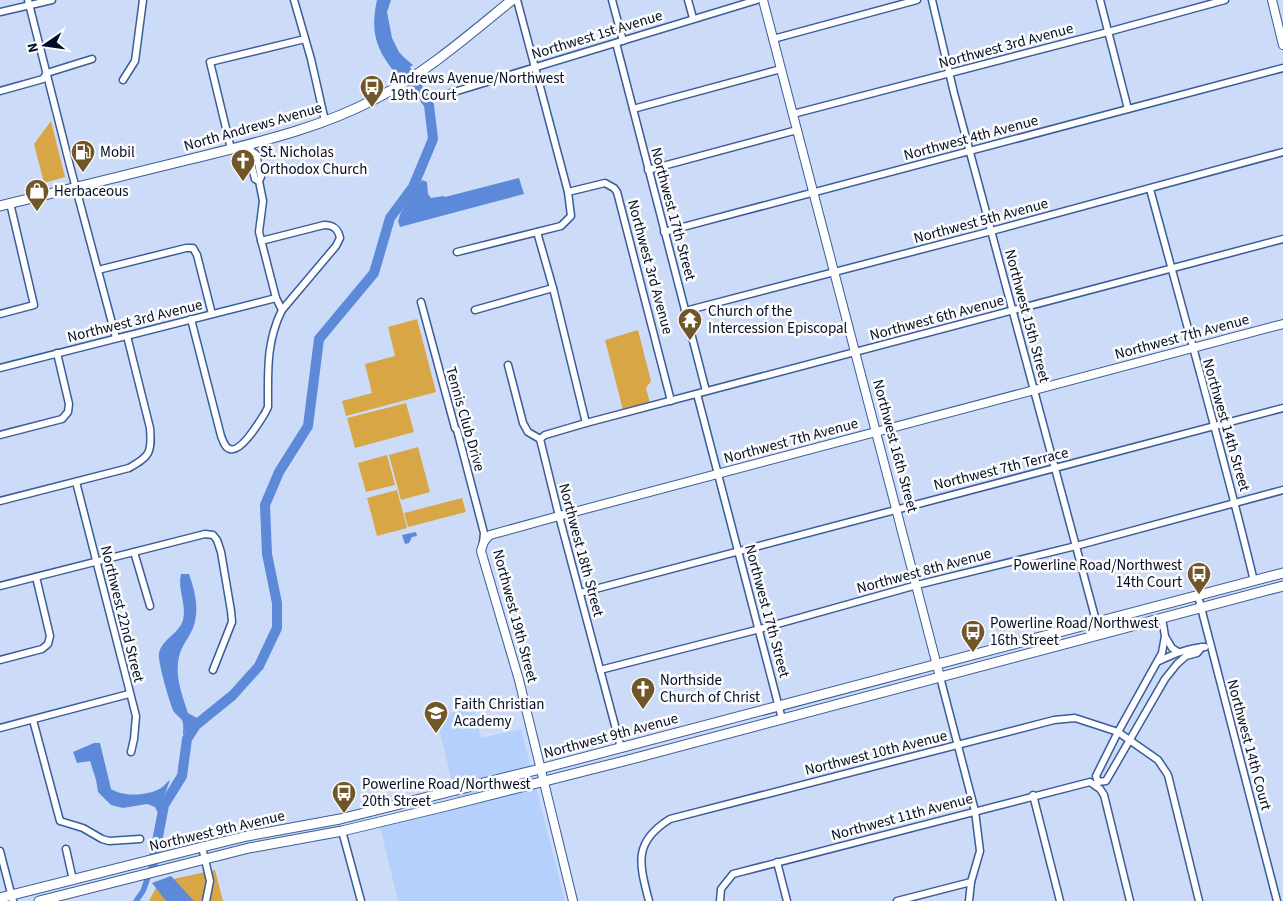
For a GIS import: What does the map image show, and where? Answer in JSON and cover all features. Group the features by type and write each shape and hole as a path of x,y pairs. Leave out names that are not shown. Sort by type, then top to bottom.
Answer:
{"main road":[{"name":"North Andrews Avenue","path":"0,206 231,149 251,148 324,121 376,99 402,84 446,54 512,0"},
{"name":"Northwest 9th Avenue","path":"0,898 12,898 72,880 247,836 340,819 540,769 1283,573"},
{"name":"Northwest 9th Avenue","path":"39,901 249,848 342,831 543,781 1283,586"},
{"path":"342,831 346,824 358,814"},
{"path":"323,835 340,819"},
{"path":"53,897 56,893 68,887 72,880"}],"street":[{"path":"0,12 29,3 52,0"},
{"path":"123,80 135,61 143,0"},
{"path":"294,0 306,38 324,121"},
{"path":"457,252 561,226 571,216 568,192 517,0"},
{"path":"612,0 623,41"},
{"path":"688,0 693,18"},
{"name":"Northwest 1st Avenue","path":"444,95 757,0"},
{"name":"Northwest 16th Street","path":"763,0 975,810 980,851 971,882 969,901"},
{"path":"774,39 917,0"},
{"name":"Northwest 15th Street","path":"932,0 970,151 1014,310 1096,623"},
{"path":"1100,0 1128,109"},
{"name":"Northwest 3rd Avenue","path":"793,114 1225,0"},
{"path":"1272,0 1283,45"},
{"path":"29,3 116,338"},
{"path":"231,149 210,62 306,38"},
{"name":"Northwest 17th Street","path":"616,43 706,392"},
{"path":"0,91 43,79 47,73 92,59"},
{"name":"Northwest 4th Avenue","path":"664,232 1283,68"},
{"path":"632,109 781,69"},
{"path":"648,170 797,130"},
{"path":"251,148 249,155 255,179 259,181 263,201 259,232 276,298 282,310"},
{"name":"Northwest 5th Avenue","path":"685,312 1283,152"},
{"name":"Northwest 3rd Avenue","path":"568,192 605,183 618,192 671,400"},
{"name":"Northwest 14th Street","path":"1150,189 1235,502 1254,581"},
{"path":"0,314 34,305 10,203"},
{"path":"191,319 221,436 225,446 235,450 241,446 268,407 269,349 274,326 282,310 336,246 340,238 337,229 331,225 324,225 261,241"},
{"path":"537,232 553,288 586,422"},
{"name":"Northwest 6th Avenue","path":"540,439 546,435 586,422 1283,239"},
{"path":"98,270 192,248 197,255 212,314"},
{"path":"476,310 553,288"},
{"name":"Northwest 3rd Avenue","path":"0,368 276,298"},
{"name":"Tennis Club Drive","path":"420,302 442,385 455,428 458,430 484,532 483,543"},
{"name":"Northwest 7th Avenue","path":"483,543 490,535 559,516 1283,324"},
{"path":"0,501 128,468 143,460 149,453 150,428 127,336"},
{"path":"0,435 62,419 68,412 69,404 57,353"},
{"path":"508,365 523,423 528,432 540,439"},
{"name":"Northwest 17th Street","path":"697,394 782,719"},
{"name":"Northwest 7th Terrace","path":"580,593 1283,408"},
{"name":"Northwest 18th Street","path":"540,439 621,748"},
{"name":"Northwest 22nd Street","path":"76,482 136,716 131,752"},
{"name":"Northwest 8th Avenue","path":"600,670 1283,490"},
{"path":"0,586 205,534 213,535 221,552 232,611 232,622 213,670"},
{"name":"Northwest 19th Street","path":"483,543 481,551 519,680 574,901"},
{"path":"134,552 150,606"},
{"path":"0,660 42,649 48,644 50,636 36,577"},
{"name":"Northwest 14th Court","path":"1198,596 1277,901"},
{"path":"1130,901 1104,795 1097,784 1096,776 1118,732 1159,661 1165,636 1162,618"},
{"path":"1088,637 1096,623"},
{"path":"1165,636 1172,648 1178,652"},
{"path":"1159,661 1178,652 1196,647 1210,646"},
{"path":"1097,784 1106,781 1165,679 1186,656 1197,653 1202,647"},
{"path":"0,728 129,694"},
{"name":"Northwest 10th Avenue","path":"649,901 640,870 642,852 647,839 657,827 670,818 1054,720 1075,718 1118,732"},
{"path":"34,720 60,822 83,828 109,841 140,839"},
{"path":"1118,732 1158,760 1168,775 1199,901"},
{"name":"Northwest 11th Avenue","path":"720,901 721,890 733,874 1033,795 1090,782 1097,784"},
{"path":"1033,795 1060,901"},
{"path":"342,831 361,901"},
{"path":"202,847 210,881 206,901"},
{"path":"66,849 72,880"},
{"path":"0,850 12,898"},
{"path":"776,862 787,901"},
{"path":"897,901 971,882"}],"shaded area":[{"path":"51,121 65,177 44,183 34,144"},
{"path":"417,319 436,392 346,416 342,401 372,393 365,364 395,356 388,327"},
{"path":"638,330 651,381 646,388 650,403 623,410 605,340"},
{"path":"406,403 414,432 355,448 347,418"},
{"path":"418,447 430,492 401,500 389,455"},
{"path":"387,455 395,485 366,492 358,463"},
{"path":"397,490 407,528 377,536 367,498"},
{"path":"462,498 466,512 408,527 404,513"},
{"path":"473,707 481,738 521,729 565,901 398,901 380,827 458,806 436,717"},
{"path":"215,870 223,901 149,901 159,882"}],"water":[{"path":"377,0 391,0 387,12 392,38 400,54 413,65 397,75 384,57 376,40 374,22"},
{"path":"519,178 524,194 400,227 398,221 401,212 422,180 427,182 428,194 431,198 445,197"},
{"path":"416,532 417,536 412,537 409,543 405,544 402,535"},
{"path":"181,574 189,574 195,594 196,607 193,628 182,648 178,663 179,682 188,713 197,718 183,735 183,722 172,708 159,657 163,644 178,629 183,620 184,608 180,585"},
{"path":"94,743 100,743 111,789 116,792 129,794 150,793 161,788 170,780 158,813 155,807 147,804 123,808 111,805 98,792 90,761 77,763 73,752"},
{"path":"171,876 194,901 166,901 152,883"}],"waterway":[{"path":"153,863 164,805 182,776 187,739 196,725 233,695 259,666 277,628 277,603 267,554 265,505 279,472 308,426 319,339 374,273 390,218 413,187 433,139 429,105 398,58"},
{"path":"136,901 143,891 153,863"}],"place":[{"name":"Andrews Avenue/Northwest 19th Court","path":"372,108"},
{"name":"Mobil","path":"83,173"},
{"name":"St. Nicholas Orthodox Church","path":"243,182"},
{"name":"Herbaceous","path":"37,212"},
{"name":"Church of the Intercession Episcopal","path":"690,341"},
{"name":"Powerline Road/Northwest 14th Court","path":"1199,595"},
{"name":"Powerline Road/Northwest 16th Street","path":"973,653"},
{"name":"Northside Church of Christ","path":"643,710"},
{"name":"Faith Christian Academy","path":"436,734"},
{"name":"Powerline Road/Northwest 20th Street","path":"344,814"}]}
